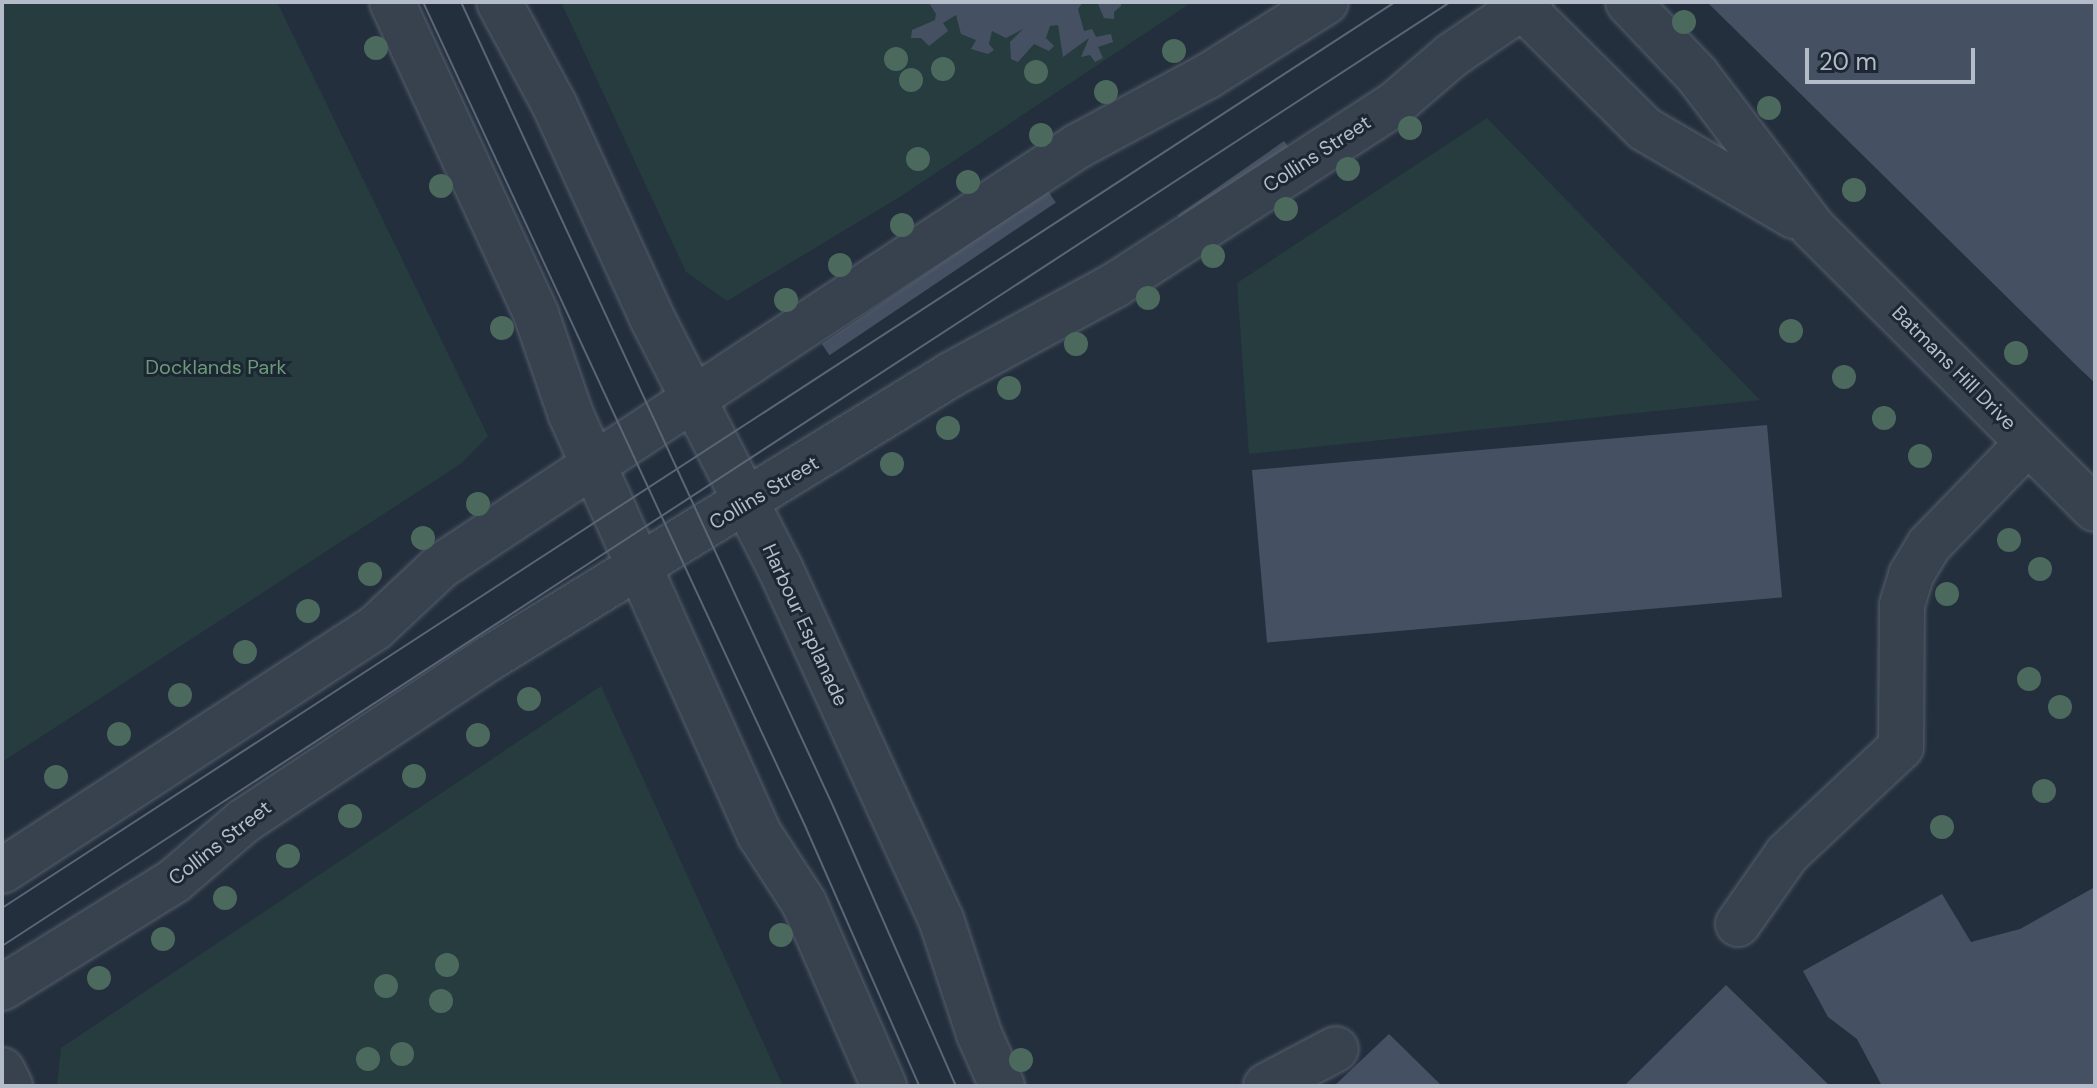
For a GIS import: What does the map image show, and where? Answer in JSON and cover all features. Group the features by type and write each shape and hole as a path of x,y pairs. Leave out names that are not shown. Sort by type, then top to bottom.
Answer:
{"street":[{"path":"392,2 536,314 594,467 760,835 804,903 884,1086"},
{"name":"Harbour Esplanade","path":"499,2 555,106 694,399 747,503 941,919 979,1034 1002,1086"},
{"path":"2,871 375,628 441,566 1078,146 1208,76 1326,2"},
{"name":"Batmans Hill Drive","path":"1628,2 1697,75 1813,228 2095,509"},
{"name":"Batmans Hill Drive","path":"1523,4 1645,129 1813,228"},
{"name":"Collins Street","path":"2,988 174,881 244,821 475,668 952,374 1115,285 1395,104 1452,55 1523,4"},
{"path":"1738,924 1787,854 1901,747 1901,620 1911,575 1929,545 2028,443"},
{"path":"1800,805 1843,801"},
{"path":"1266,1086 1336,1049"},
{"path":"2,1070 10,1086"}],"green space":[{"name":"Docklands Park","path":"2,2 277,2 488,436 462,463 2,762"},
{"path":"561,2 1192,2 898,198 727,301 686,272"},
{"path":"1487,118 1760,400 1249,454 1237,283"},
{"path":"601,686 783,1086 57,1086 61,1048"}],"building":[{"path":"920,2 1083,2 1078,9 1084,31 1092,29 1096,37 1111,34 1113,42 1098,47 1103,58 1095,62 1090,55 1081,57 1089,38 1063,57 1058,25 1050,26 1046,38 1054,46 1049,51 1034,44 1018,62 1011,59 1010,42 1023,29 1006,38 992,31 989,44 994,50 988,54 971,49 976,40 961,34 956,15 943,23 948,31 929,46 921,38 911,38 912,30 935,20 936,14 929,3"},
{"path":"1083,2 1121,2 1121,6 1114,12 1114,19 1104,18 1098,4"},
{"path":"1707,2 2095,2 2095,383 2080,369"},
{"path":"1284,141 1291,151 1184,225 1178,216"},
{"path":"1048,191 1056,203 830,355 822,344"},
{"path":"1767,425 1782,597 1267,642 1252,470"},
{"path":"2095,887 2095,1086 1882,1086 1857,1039 1828,1017 1803,971 1942,894 1971,942 2020,929"},
{"path":"1726,985 1830,1086 1624,1086"},
{"path":"1389,1034 1442,1086 1334,1086"}],"tram line":[{"path":"423,2 806,828 919,1086"},
{"path":"461,2 833,806 956,1086"},
{"path":"2,908 1395,2"},
{"path":"2,946 1450,2"}]}
